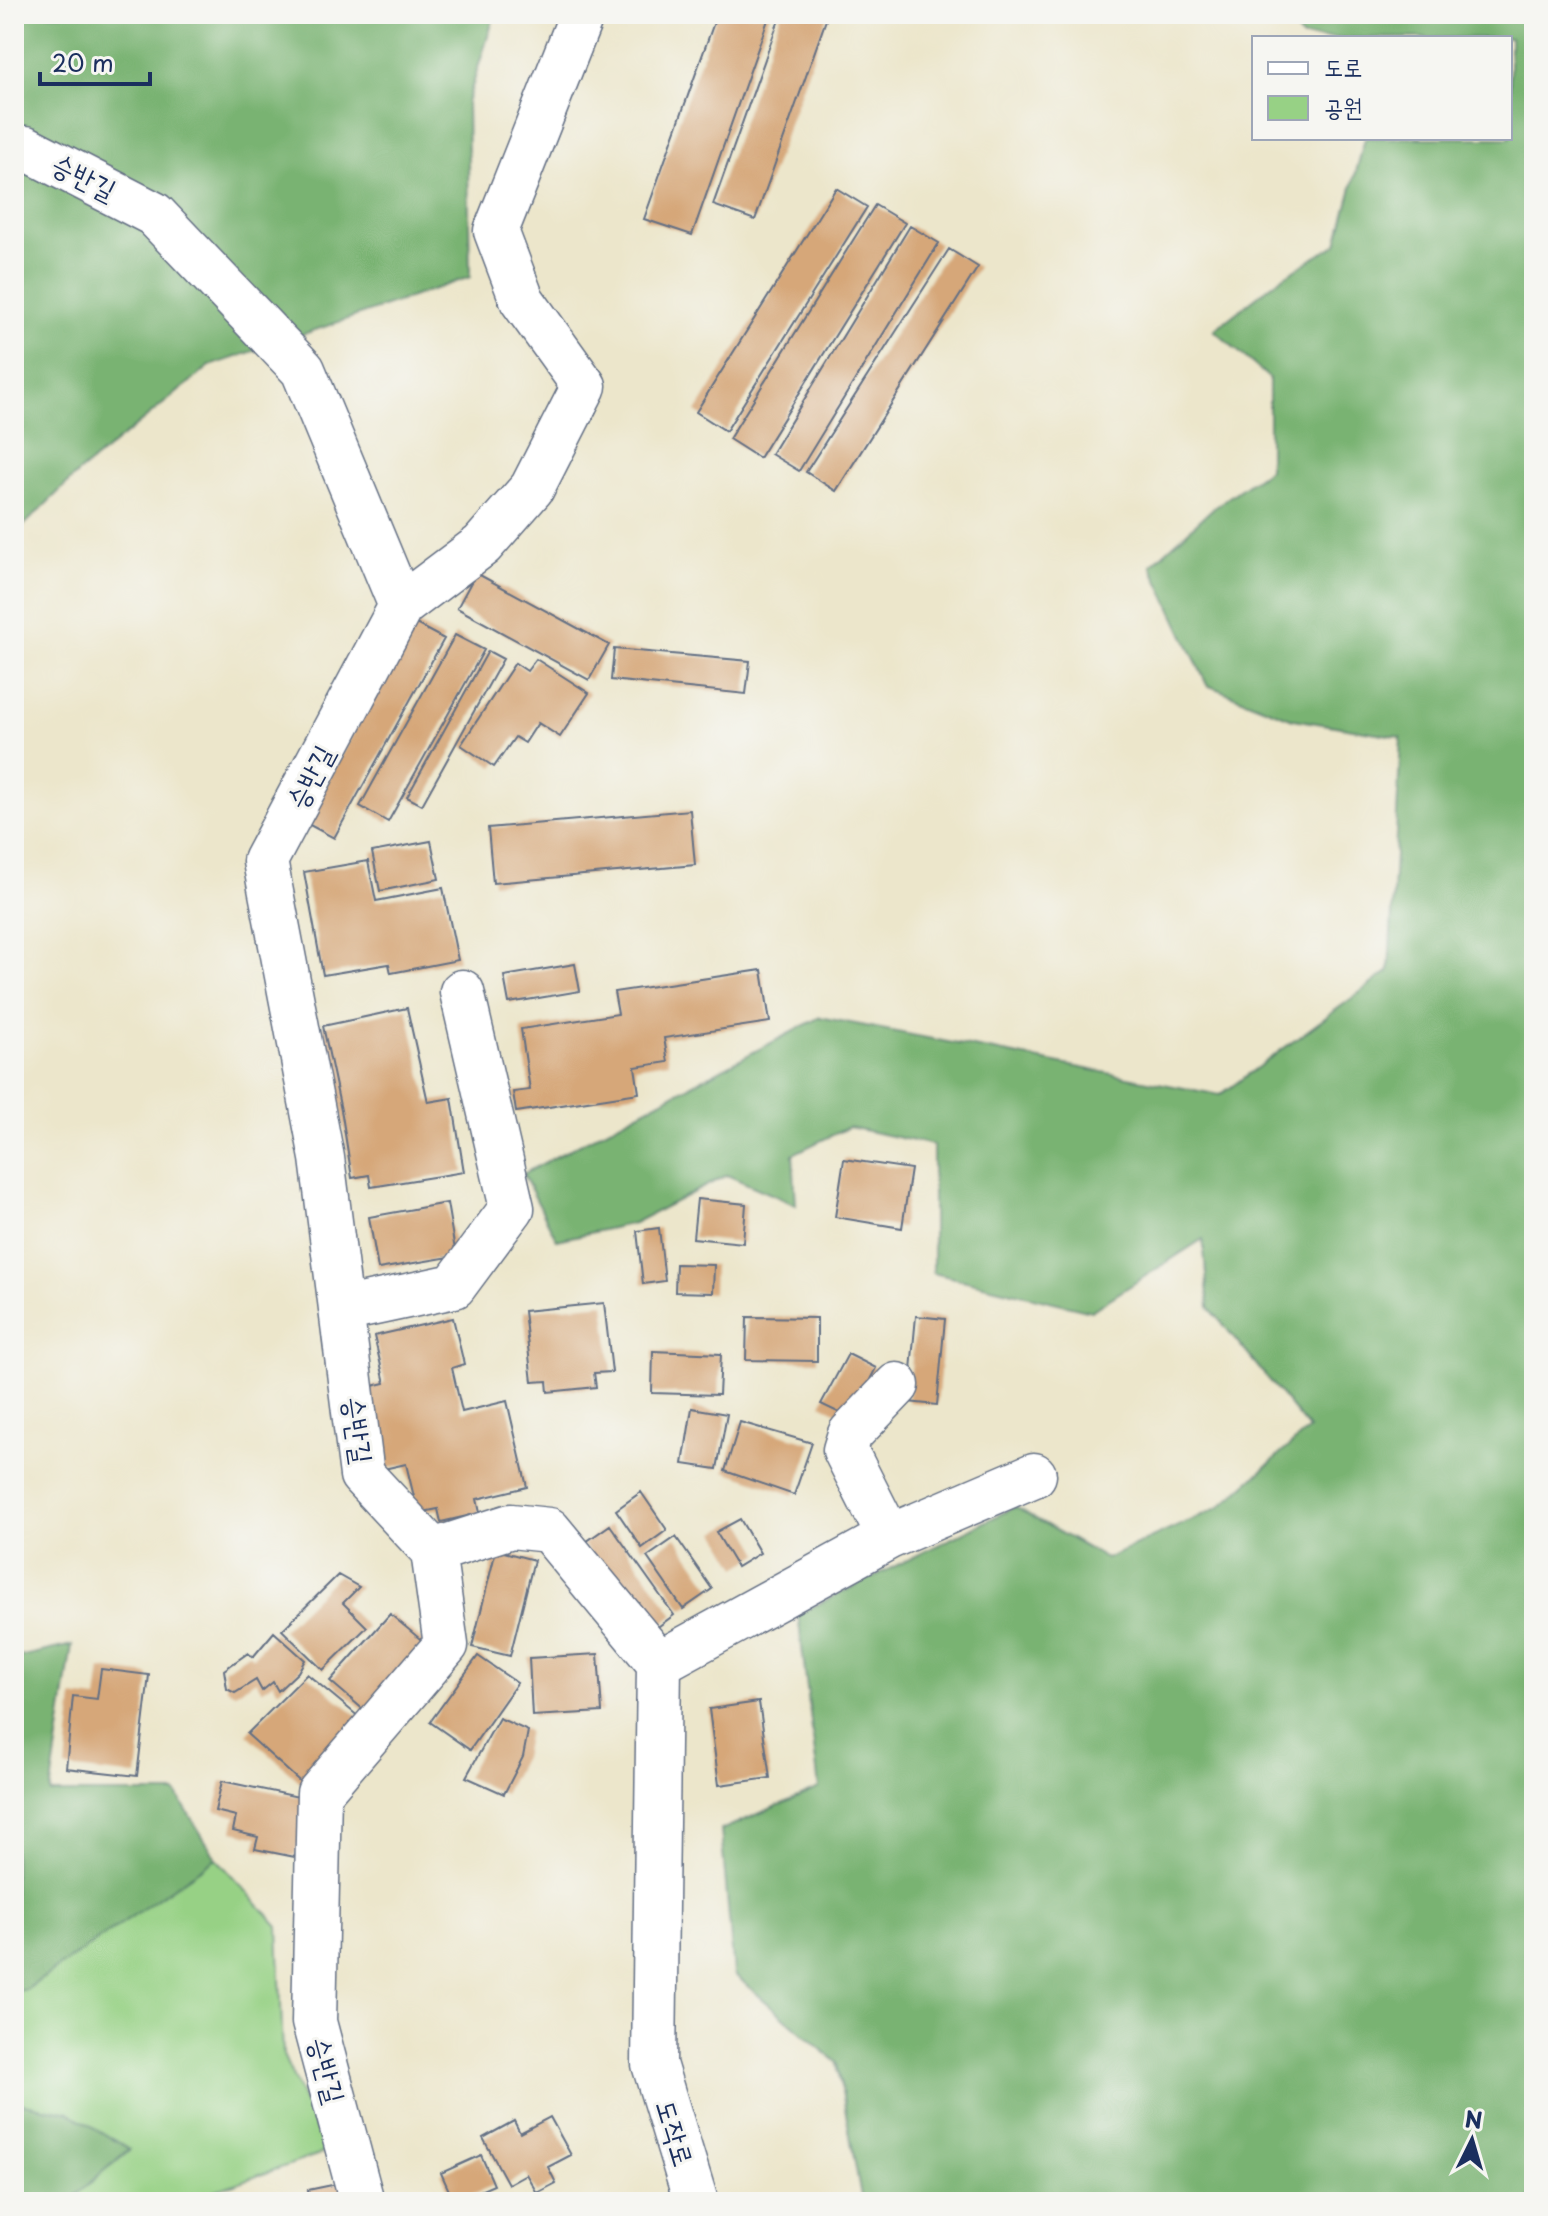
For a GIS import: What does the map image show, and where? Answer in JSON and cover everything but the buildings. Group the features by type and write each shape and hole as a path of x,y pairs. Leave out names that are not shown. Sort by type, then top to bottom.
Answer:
{"street":[{"path":"401,606 482,545 532,488 584,386 522,300 496,231 582,14"},
{"name":"승반길","path":"14,149 26,148 154,214 303,370 401,606 265,861 322,1158 362,1475 433,1551 446,1645 319,1793 314,2022 362,2202"},
{"path":"342,1310 454,1286 512,1208 462,992"},
{"path":"889,1537 845,1450 850,1434 897,1385"},
{"path":"433,1551 511,1526 549,1530 659,1663 889,1537 1034,1475"},
{"name":"도작로","path":"659,1663 654,2064 696,2202"}],"green space":[{"path":"14,14 495,14 467,103 470,277 210,366 78,473 14,535"},
{"path":"1277,14 1534,14 1534,2186 1528,2202 862,2202 837,2063 734,1974 721,1830 819,1788 798,1614 1015,1507 1106,1559 1220,1507 1309,1429 1209,1307 1203,1239 1091,1311 933,1273 933,1145 849,1127 793,1154 796,1205 727,1175 634,1223 557,1240 523,1174 820,1017 1220,1095 1389,971 1401,737 1293,719 1207,685 1151,565 1212,509 1269,469 1269,378 1214,330 1278,280 1337,244 1364,140 1512,140 1512,36 1301,36"},
{"path":"72,1645 50,1793 176,1793 216,1858 27,1989 14,1992 14,1658"},
{"path":"216,1858 278,1926 283,2055 326,2152 183,2202 68,2202 129,2150 14,2102 14,1992 27,1988"},
{"path":"14,2102 70,2113 129,2149 68,2202 14,2202"}]}
